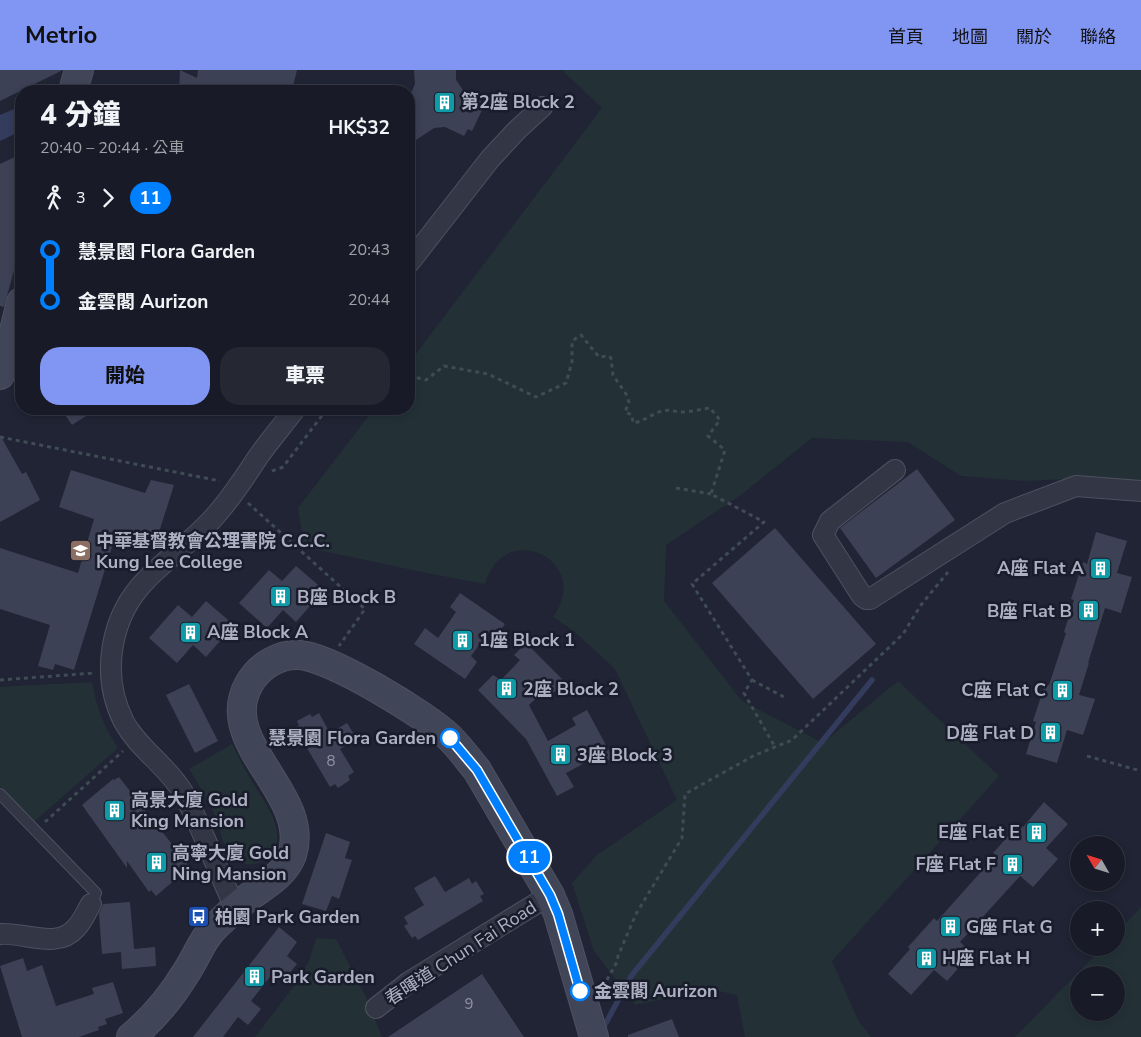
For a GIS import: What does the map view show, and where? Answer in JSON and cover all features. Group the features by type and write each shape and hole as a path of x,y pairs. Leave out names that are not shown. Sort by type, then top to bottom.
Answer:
{"street":[{"path":"75,85 79,70"},
{"path":"415,255 490,159 542,107"},
{"path":"0,375 15,327"},
{"path":"235,908 195,816 182,791 166,770 140,744 125,722 117,705 112,686 110,659 116,630 130,601 139,588 156,570 215,517 290,415"},
{"path":"895,470 830,521 823,535 866,600 1005,513 1076,486 1141,491"},
{"name":"春暉道 Chun Fai Road","path":"131,1037 162,1007 187,972 204,938 235,908 271,882 283,870 291,858 295,843 291,813 248,738 242,711 246,692 255,675 271,662 291,655 312,656 334,665 406,706 450,738 477,770 550,895 409,982 376,1008"},
{"path":"550,895 558,914 593,1035"},
{"path":"0,934 49,939 64,937 75,930 91,904"}],"lane":[{"path":"0,794 96,893 91,904"}],"path":[{"path":"415,377 426,380 444,366 488,374 536,397 566,384 572,362 572,341 581,334 598,357 609,356 611,358 613,375 629,402 625,412 632,415 633,424 662,411 673,410 680,413 710,408 720,420 708,436 725,450 711,494"},
{"path":"267,473 283,467 322,415"},
{"path":"0,438 226,482"},
{"path":"676,488 711,494 764,522 692,584 752,680 784,697"},
{"path":"246,501 366,609 336,650"},
{"path":"599,993 617,962 636,914 682,838 685,794 753,756 792,740 903,634 922,605 952,568"},
{"path":"0,680 95,673"},
{"path":"752,680 744,693 776,747"},
{"path":"36,830 126,749"},
{"path":"1087,756 1141,771"}],"shaded area":[{"path":"562,70 1141,70 1141,483 1088,478 1024,481 961,476 908,442 812,438 742,494 666,545 664,601 742,701 823,743 898,681 999,776 832,961 858,1020 871,1037 745,1037 737,995 710,989 635,1005 594,951 572,883 597,855 677,800 615,669 575,632 553,617 563,597 562,579 554,564 541,554 525,550 509,553 495,564 485,584 304,547 298,508 369,415 415,415 415,355 602,108"},
{"path":"92,682 101,716 118,748 35,821 0,786 0,687"},
{"path":"232,744 270,811 276,826 277,841 275,849 265,860 258,863 244,864 228,851 212,810 189,769"},
{"path":"1141,907 1141,1037 1015,1037 1070,981 1070,1021 1125,1021 1125,966 1084,966 1094,956 1125,956 1125,924"},
{"path":"316,938 336,939 365,995 382,1037 255,1037 298,981 309,961"}],"water":[{"path":"14,109 15,111 15,134 0,141 0,115"}],"building":[{"path":"0,70 63,70 33,85 15,85 15,94 0,101"},
{"path":"180,70 197,78 198,70 297,70 293,85 179,85"},
{"name":"第2座 Block 2","path":"414,70 456,70 456,80 463,90 482,99 479,106 483,108 472,131 468,129 464,136 445,127 434,128 416,140"},
{"path":"15,157 15,267 4,307 0,306 0,164"},
{"path":"65,415 88,415 72,425"},
{"path":"0,435 22,474 26,472 40,500 0,522"},
{"path":"917,469 955,520 876,578 840,528"},
{"path":"71,470 145,493 151,480 174,485 154,548 115,537 74,670 55,664 53,670 38,666 50,625 0,609 0,548 78,573 94,519 59,507"},
{"path":"775,528 876,644 813,699 712,583"},
{"path":"1096,532 1127,541 1117,573 1132,577 1121,613 1105,608 1079,695 1095,699 1083,735 1067,730 1057,763 1026,754 1036,722 1033,721 1045,684 1049,685 1066,633 1064,632 1074,600 1071,599 1083,562 1087,564"},
{"name":"B座 Block B","path":"296,566 324,590 296,622 283,610 267,628 239,603 269,570 282,581"},
{"name":"1座 Block 1","path":"460,593 505,624 495,638 488,633 471,656 477,662 465,679 414,644 425,628 438,638 456,612 450,607"},
{"name":"A座 Block A","path":"206,601 234,625 206,657 193,645 177,663 149,638 178,605 192,617"},
{"path":"526,643 565,682 552,694 547,688 529,705 548,741 576,725 572,718 587,710 613,758 598,766 594,758 566,773 574,787 557,796 526,739 478,690 493,675 501,680 520,660 514,655"},
{"path":"189,684 218,741 195,753 166,695"},
{"path":"319,713 330,733 347,723 357,739 340,749 354,772 348,776 350,780 338,788 335,784 330,787 295,728 299,725 297,721 310,714 312,717"},
{"path":"119,777 190,867 156,896 151,890 149,892 127,861 127,868 82,805 113,779"},
{"path":"1044,802 1068,824 1046,848 1058,859 1033,887 1020,876 960,942 972,953 947,981 934,970 911,995 888,974 910,949 908,947 934,918 937,921 996,855 993,853 1019,824 1023,827"},
{"path":"326,833 350,842 345,858 352,860 339,899 332,896 326,911 302,904"},
{"path":"435,876 445,892 469,878 472,884 476,881 484,894 480,896 483,901 418,940 415,936 412,938 404,926 408,924 404,917 424,905 414,888"},
{"path":"130,902 134,949 155,947 156,966 122,969 121,952 102,954 99,914 103,904"},
{"name":"Park Garden","path":"279,927 297,942 287,956 297,964 283,981 273,973 251,1001 261,1009 248,1025 238,1017 223,1037 193,1037"},
{"path":"23,958 27,971 42,965 56,1006 94,994 92,988 113,982 123,1013 105,1019 107,1024 98,1027 99,1030 79,1037 22,1037 0,966"},
{"path":"482,974 524,1037 388,1037"},
{"path":"672,1019 679,1037 628,1037 628,1035"}],"waterway":[{"path":"602,1030 632,975 872,680"}],"bus line":[{"name":"11","path":"450,738 477,770 550,895 558,914 580,991"}],"place":[{"name":"第2座 Block 2","path":"445,102"},
{"name":"中華基督教會公理書院 C.C.C. Kung Lee College","path":"80,551"},
{"name":"A座 Flat A","path":"1100,568"},
{"name":"B座 Block B","path":"281,597"},
{"name":"B座 Flat B","path":"1088,611"},
{"name":"A座 Block A","path":"191,632"},
{"name":"1座 Block 1","path":"463,640"},
{"name":"2座 Block 2","path":"507,689"},
{"name":"C座 Flat C","path":"1062,690"},
{"name":"D座 Flat D","path":"1050,733"},
{"name":"慧景園 Flora Garden","path":"450,738"},
{"name":"3座 Block 3","path":"561,755"},
{"name":"高景大廈 Gold King Mansion","path":"115,810"},
{"name":"E座 Flat E","path":"1036,832"},
{"name":"高寧大廈 Gold Ning Mansion","path":"156,863"},
{"name":"F座 Flat F","path":"1012,864"},
{"name":"柏園 Park Garden","path":"199,917"},
{"name":"G座 Flat G","path":"950,927"},
{"name":"H座 Flat H","path":"926,958"},
{"name":"Park Garden","path":"255,977"},
{"name":"金雲閣 Aurizon","path":"580,991"}]}
